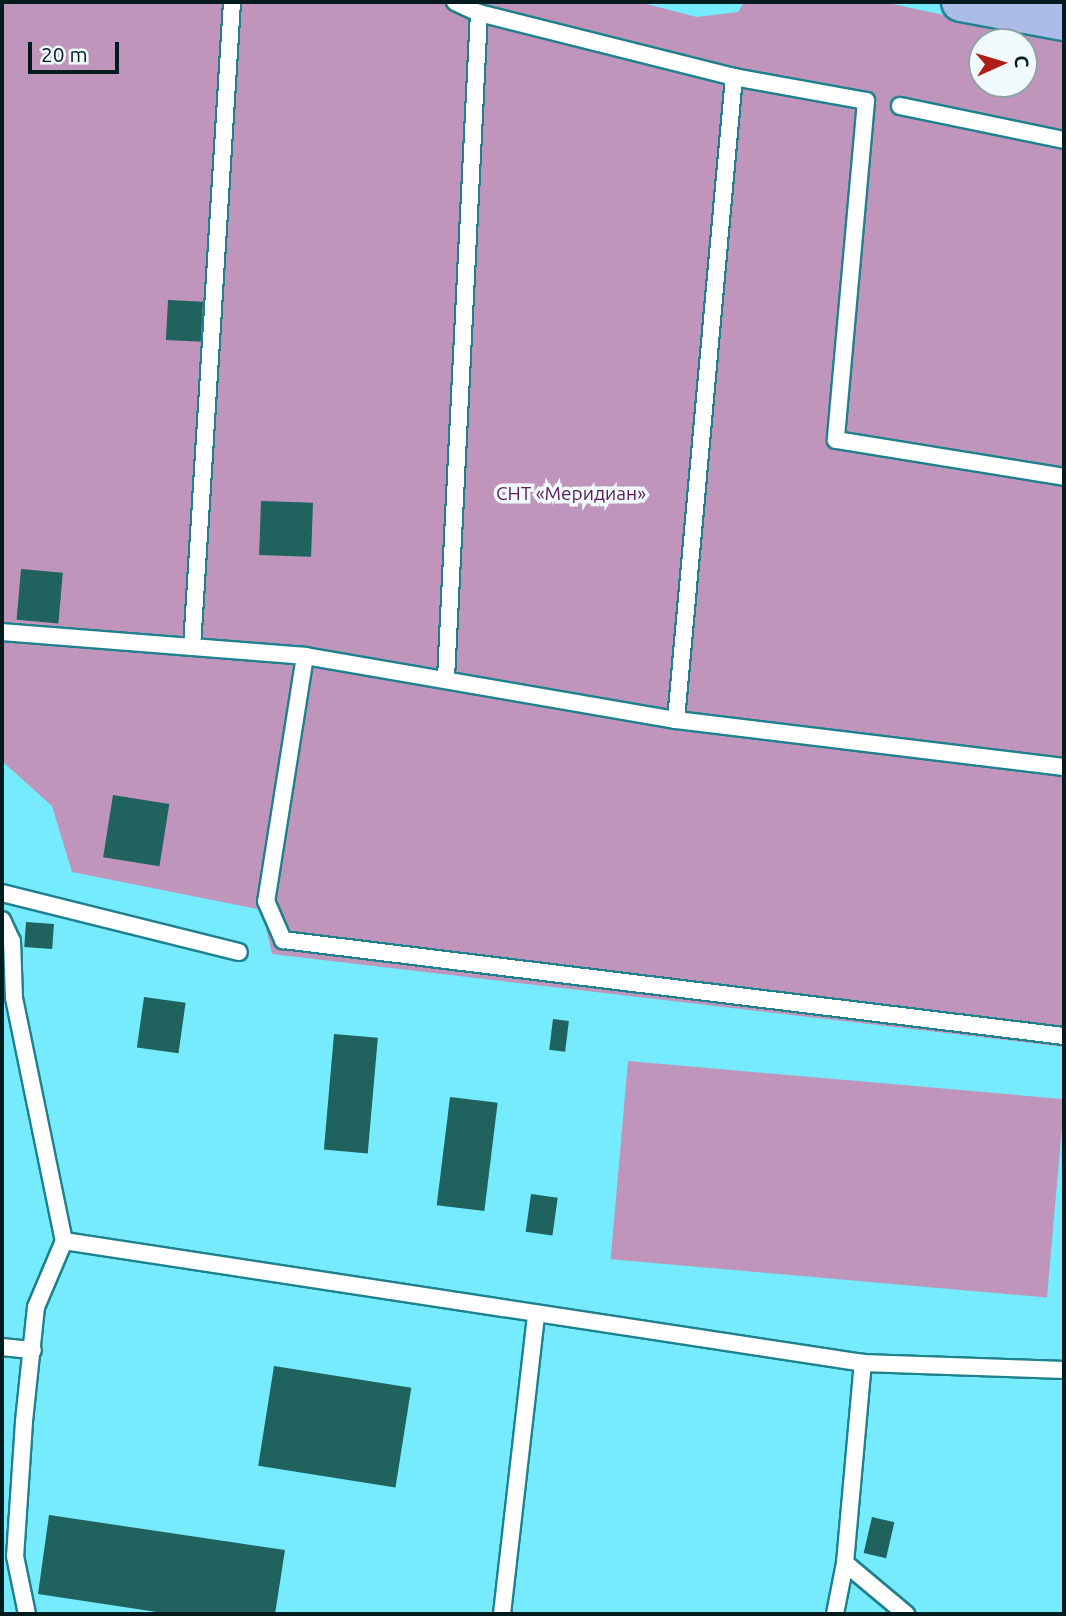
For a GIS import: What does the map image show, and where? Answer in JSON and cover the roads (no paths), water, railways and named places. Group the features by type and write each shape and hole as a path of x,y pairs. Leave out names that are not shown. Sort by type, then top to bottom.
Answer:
{"main road":[{"path":"961,2 1064,21"}],"lane":[{"path":"191,647 232,2"},
{"path":"455,2 479,13 734,77 866,101 836,440 1064,477"},
{"path":"446,678 479,13"},
{"path":"676,720 734,77"},
{"path":"900,106 1064,139"},
{"path":"2,632 305,656 446,678 676,720 1064,767"},
{"path":"305,656 266,901 284,940 1064,1035"},
{"path":"2,893 239,952"},
{"path":"2,920 12,941 7,984 64,1241 36,1307 24,1422 15,1556 27,1614"},
{"path":"64,1241 536,1316 863,1363 1064,1370"},
{"path":"502,1614 536,1316"},
{"path":"2,1347 33,1350"},
{"path":"835,1614 845,1563 863,1363"},
{"path":"845,1563 906,1614"}],"park label":[{"name":"СНТ «Меридиан»","path":"571,494"}]}
